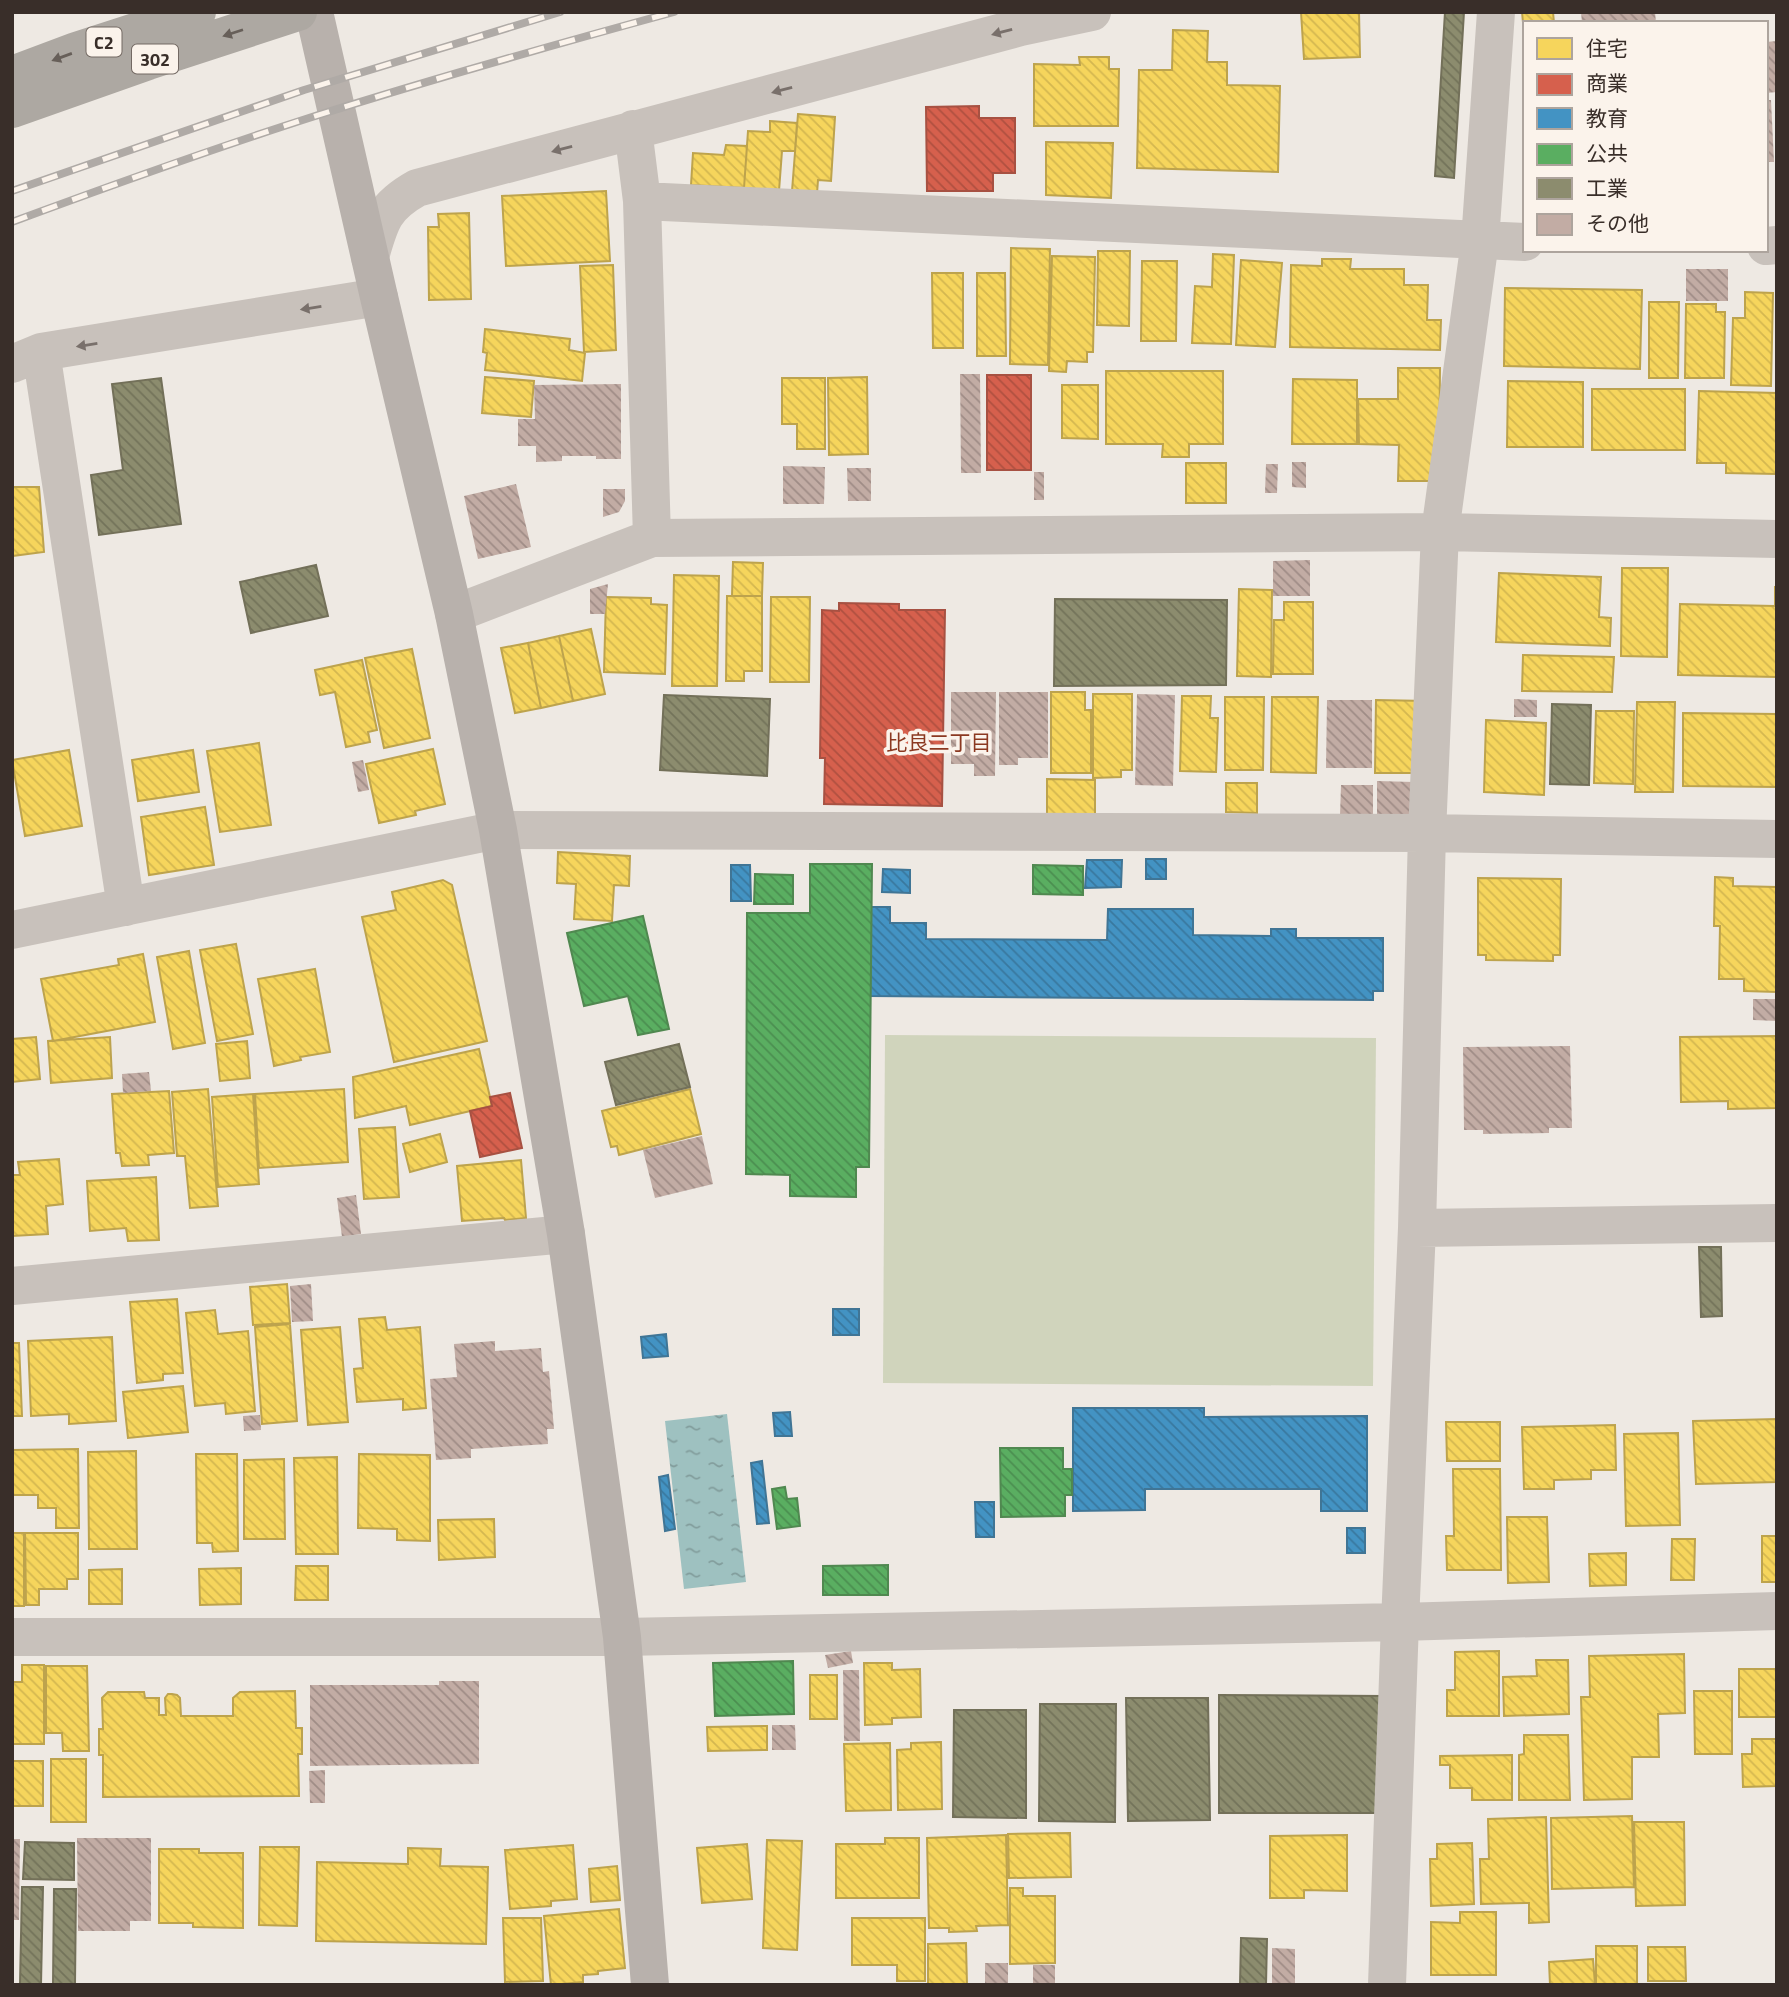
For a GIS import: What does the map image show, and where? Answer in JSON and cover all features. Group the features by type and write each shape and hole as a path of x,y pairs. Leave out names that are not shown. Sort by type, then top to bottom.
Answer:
{"highway":[{"name":"C2","path":"12,75 197,12"},
{"name":"302","path":"12,109 298,12"}],"street":[{"path":"314,12 454,614 498,830 566,1234 622,1637 650,1985"},
{"path":"370,257 380,222 402,196 417,188 1007,30 1092,12"},
{"path":"1387,1985 1399,1622 1417,1228 1427,833 1440,532 1480,241 1496,12"},
{"path":"633,130 642,201 652,538"},
{"path":"642,201 1523,242"},
{"path":"126,907 27,358 379,298"},
{"path":"454,614 652,538 1440,532 1777,539"},
{"path":"12,930 498,830 1427,833 1777,839"},
{"path":"1417,1228 1777,1223"},
{"path":"12,1286 566,1234"},
{"path":"12,1637 622,1637 1399,1622 1777,1611"}],"green space":[{"path":"885,1035 1376,1038 1373,1386 883,1383"}],"water":[{"path":"727,1414 746,1582 684,1589 665,1421"}],"building: 住宅":[{"path":"1301,12 1359,12 1360,57 1304,59"},
{"path":"1522,12 1553,12 1554,21 1523,22"},
{"path":"1173,30 1208,31 1207,62 1227,62 1227,85 1280,86 1278,172 1137,168 1139,70 1172,70"},
{"path":"1079,57 1109,57 1109,69 1119,69 1118,126 1034,126 1034,64 1080,65"},
{"path":"798,114 835,117 831,181 818,180 817,194 792,191"},
{"path":"770,121 797,123 795,151 782,151 779,191 744,188 748,131 770,132"},
{"path":"1046,142 1113,143 1111,198 1046,195"},
{"path":"726,145 747,146 744,188 691,185 693,153 724,155"},
{"path":"606,191 610,261 506,266 502,196"},
{"path":"469,213 471,299 429,300 428,227 439,227 438,214"},
{"path":"1011,248 1050,249 1048,365 1010,364"},
{"path":"1098,251 1130,251 1129,326 1097,325"},
{"path":"1213,254 1234,255 1231,344 1192,343 1195,286 1212,287"},
{"path":"1052,256 1095,257 1093,352 1087,352 1087,362 1067,361 1066,372 1049,371"},
{"path":"1322,259 1351,259 1350,269 1404,269 1404,285 1428,285 1427,320 1441,320 1440,350 1290,347 1291,265 1322,266"},
{"path":"1241,260 1282,263 1275,347 1236,345"},
{"path":"1142,261 1177,261 1176,341 1141,341"},
{"path":"613,265 616,350 584,352 580,266"},
{"path":"932,273 963,273 963,348 933,348"},
{"path":"977,273 1005,273 1006,356 977,356"},
{"path":"1505,288 1642,290 1640,369 1504,366"},
{"path":"1745,292 1773,293 1771,386 1731,385 1733,318 1745,318"},
{"path":"1649,302 1679,302 1678,378 1649,378"},
{"path":"1686,304 1716,304 1716,312 1725,312 1724,378 1685,378"},
{"path":"485,329 570,339 569,350 585,353 582,381 485,370"},
{"path":"1398,368 1440,368 1439,481 1398,481 1399,445 1359,444 1358,399 1398,399"},
{"path":"1106,371 1223,371 1223,444 1189,444 1189,457 1162,457 1163,444 1106,444"},
{"path":"485,377 534,381 531,417 482,413"},
{"path":"867,377 868,454 829,455 828,378"},
{"path":"782,378 825,378 825,449 797,449 797,424 782,424"},
{"path":"1293,379 1357,380 1357,444 1292,444"},
{"path":"1508,381 1583,382 1583,447 1507,447"},
{"path":"1062,385 1098,385 1098,439 1062,438"},
{"path":"1592,389 1685,389 1685,450 1592,450"},
{"path":"1699,391 1777,393 1777,474 1726,473 1726,463 1697,463"},
{"path":"1186,463 1226,463 1226,503 1186,503"},
{"path":"12,487 39,487 44,552 12,556"},
{"path":"733,562 763,563 762,596 732,596"},
{"path":"1622,568 1668,568 1667,657 1621,656"},
{"path":"1499,573 1601,577 1599,617 1611,618 1610,646 1496,642"},
{"path":"674,575 719,576 717,686 672,686"},
{"path":"1775,587 1777,677 1678,675 1680,604 1775,606"},
{"path":"1239,589 1272,590 1271,677 1237,676"},
{"path":"727,596 762,596 762,671 744,671 744,681 726,681"},
{"path":"606,597 651,598 651,604 667,605 665,674 604,672"},
{"path":"771,597 810,597 809,682 770,682"},
{"path":"1284,602 1313,602 1313,674 1273,674 1274,620 1284,620"},
{"path":"591,629 605,694 573,701 559,636"},
{"path":"559,636 573,701 541,708 528,643"},
{"path":"528,643 541,708 515,713 501,648"},
{"path":"412,649 430,738 384,748 365,658"},
{"path":"1523,655 1614,657 1612,692 1522,691"},
{"path":"362,660 377,730 368,732 370,742 346,747 335,692 320,695 315,670"},
{"path":"1051,692 1085,692 1085,710 1091,710 1091,773 1051,773"},
{"path":"1093,694 1132,694 1132,770 1121,770 1121,777 1093,778"},
{"path":"1182,696 1211,696 1210,718 1218,718 1216,772 1180,771"},
{"path":"1225,697 1264,697 1263,770 1225,770"},
{"path":"1272,697 1318,697 1316,773 1271,772"},
{"path":"1376,700 1427,701 1426,773 1375,773"},
{"path":"1637,702 1675,702 1673,792 1635,792"},
{"path":"1596,711 1634,711 1633,784 1594,783"},
{"path":"1683,713 1777,714 1777,787 1683,786"},
{"path":"1486,720 1546,723 1544,795 1484,792"},
{"path":"259,743 271,825 220,832 207,751"},
{"path":"433,749 445,804 415,811 416,815 379,823 366,764"},
{"path":"69,750 82,826 25,836 12,760"},
{"path":"193,750 199,792 138,801 132,760"},
{"path":"1047,779 1095,780 1095,815 1047,814"},
{"path":"1226,783 1257,783 1257,813 1226,812"},
{"path":"205,807 214,865 149,875 141,817"},
{"path":"558,852 630,856 629,886 614,885 612,921 574,919 576,884 557,883"},
{"path":"1715,877 1733,878 1733,886 1777,887 1777,992 1744,991 1744,979 1719,979 1720,926 1714,926"},
{"path":"1478,878 1561,879 1560,955 1553,955 1553,961 1486,960 1486,955 1478,955"},
{"path":"443,880 452,885 487,1041 394,1062 362,917 396,910 392,892"},
{"path":"236,944 253,1034 217,1041 200,950"},
{"path":"189,951 205,1043 173,1049 157,957"},
{"path":"143,954 155,1022 53,1041 41,979 119,965 118,959"},
{"path":"315,969 330,1052 300,1057 301,1060 274,1066 258,979"},
{"path":"1777,1036 1777,1108 1728,1109 1728,1101 1681,1102 1680,1037"},
{"path":"36,1037 40,1079 12,1082 12,1039"},
{"path":"110,1037 112,1078 51,1083 48,1041"},
{"path":"247,1041 250,1078 220,1081 216,1044"},
{"path":"479,1049 492,1106 410,1125 406,1106 355,1118 353,1077"},
{"path":"208,1089 218,1206 190,1208 185,1156 177,1156 172,1092"},
{"path":"344,1089 348,1162 259,1168 255,1094"},
{"path":"690,1089 701,1134 619,1155 617,1146 611,1147 602,1111"},
{"path":"169,1091 174,1153 148,1155 149,1165 122,1166 120,1153 116,1153 112,1094"},
{"path":"253,1094 259,1184 218,1187 212,1097"},
{"path":"395,1127 399,1197 364,1199 359,1129"},
{"path":"440,1134 447,1162 410,1172 403,1144"},
{"path":"59,1159 63,1204 46,1206 48,1234 12,1236 12,1175 20,1175 18,1162"},
{"path":"521,1160 526,1218 462,1221 457,1166"},
{"path":"156,1177 159,1240 128,1241 126,1228 90,1231 87,1181"},
{"path":"287,1284 290,1323 253,1325 250,1287"},
{"path":"177,1299 183,1373 163,1374 163,1380 137,1383 130,1302"},
{"path":"215,1310 218,1334 248,1331 255,1411 226,1414 225,1403 195,1406 186,1313"},
{"path":"385,1317 387,1330 420,1327 426,1408 403,1410 403,1399 357,1402 354,1369 363,1368 359,1319"},
{"path":"290,1324 297,1421 262,1424 255,1327"},
{"path":"340,1327 348,1422 308,1425 301,1330"},
{"path":"112,1337 116,1421 69,1424 69,1414 31,1416 28,1341"},
{"path":"12,1343 19,1343 22,1416 12,1416"},
{"path":"183,1386 188,1432 128,1438 123,1392"},
{"path":"1777,1419 1777,1482 1696,1484 1693,1421"},
{"path":"1446,1422 1500,1422 1500,1461 1447,1461"},
{"path":"1615,1425 1616,1470 1591,1470 1591,1479 1554,1480 1554,1489 1524,1489 1522,1427"},
{"path":"1678,1433 1680,1525 1626,1526 1624,1434"},
{"path":"78,1449 79,1528 56,1528 56,1508 38,1508 38,1495 12,1495 12,1450"},
{"path":"136,1451 137,1549 89,1549 88,1452"},
{"path":"196,1454 237,1454 238,1551 213,1552 212,1543 197,1543"},
{"path":"359,1454 430,1455 430,1541 397,1540 397,1529 358,1528"},
{"path":"337,1457 338,1554 296,1554 294,1458"},
{"path":"284,1459 285,1539 244,1539 244,1460"},
{"path":"1453,1469 1500,1469 1501,1570 1447,1570 1446,1536 1454,1536"},
{"path":"1507,1517 1547,1517 1549,1582 1508,1583"},
{"path":"494,1519 495,1557 439,1560 438,1520"},
{"path":"12,1533 24,1533 24,1606 12,1606"},
{"path":"25,1533 78,1533 78,1579 67,1579 67,1589 39,1589 39,1605 26,1605"},
{"path":"1762,1536 1777,1536 1777,1582 1762,1582"},
{"path":"1672,1539 1695,1539 1694,1580 1671,1580"},
{"path":"1626,1553 1626,1585 1590,1586 1589,1554"},
{"path":"296,1566 328,1566 328,1600 295,1600"},
{"path":"241,1568 241,1604 200,1605 199,1569"},
{"path":"122,1569 122,1604 89,1604 89,1570"},
{"path":"1499,1651 1499,1716 1447,1716 1447,1690 1455,1690 1455,1652"},
{"path":"1684,1654 1685,1713 1658,1714 1659,1757 1632,1757 1632,1799 1584,1800 1581,1697 1590,1697 1589,1656"},
{"path":"1536,1660 1568,1660 1569,1714 1504,1716 1503,1677 1537,1676"},
{"path":"864,1663 892,1663 892,1670 920,1669 921,1717 892,1718 892,1724 865,1725"},
{"path":"22,1665 44,1665 44,1744 12,1744 12,1682 22,1682"},
{"path":"46,1666 87,1666 89,1751 63,1751 62,1733 46,1733"},
{"path":"1739,1669 1777,1669 1777,1717 1739,1717"},
{"path":"810,1675 837,1675 837,1719 810,1719"},
{"path":"295,1691 296,1728 302,1728 302,1754 298,1754 299,1796 103,1797 103,1755 99,1755 99,1729 103,1729 102,1698 108,1692 144,1692 145,1698 159,1698 159,1715 166,1715 165,1698 172,1694 180,1698 181,1716 233,1716 233,1698 240,1692"},
{"path":"1694,1691 1732,1691 1732,1754 1695,1754"},
{"path":"767,1726 767,1750 708,1751 707,1727"},
{"path":"1524,1735 1568,1735 1570,1800 1519,1800 1519,1755 1524,1754"},
{"path":"1752,1739 1777,1739 1777,1786 1743,1787 1742,1754 1752,1754"},
{"path":"941,1742 942,1809 898,1810 897,1750 911,1749 911,1743"},
{"path":"890,1743 891,1810 846,1811 844,1744"},
{"path":"1512,1755 1512,1800 1472,1800 1472,1788 1450,1788 1450,1765 1440,1765 1440,1756"},
{"path":"51,1759 86,1759 86,1822 51,1822"},
{"path":"12,1761 43,1761 43,1806 12,1806"},
{"path":"1632,1816 1634,1887 1552,1889 1551,1818"},
{"path":"1546,1817 1549,1922 1529,1923 1529,1903 1481,1904 1480,1859 1489,1859 1488,1819"},
{"path":"1634,1822 1684,1822 1685,1905 1636,1906"},
{"path":"1070,1833 1071,1877 1009,1878 1008,1834"},
{"path":"1006,1835 1008,1925 976,1926 977,1931 949,1932 949,1928 929,1928 927,1838"},
{"path":"1347,1835 1347,1891 1304,1890 1304,1898 1270,1898 1270,1836"},
{"path":"885,1838 919,1838 919,1898 836,1898 836,1844 885,1844"},
{"path":"767,1840 802,1841 797,1950 763,1948"},
{"path":"1472,1843 1474,1904 1431,1906 1430,1859 1437,1859 1437,1844"},
{"path":"747,1844 752,1899 702,1903 697,1848"},
{"path":"573,1845 577,1899 551,1901 551,1906 510,1909 505,1850"},
{"path":"260,1847 299,1847 297,1926 259,1925"},
{"path":"408,1848 441,1849 440,1866 488,1867 486,1944 316,1941 317,1862 408,1864"},
{"path":"159,1849 243,1853 243,1928 159,1923"},
{"path":"617,1866 620,1900 591,1902 589,1869"},
{"path":"1010,1888 1023,1888 1023,1896 1055,1896 1055,1963 1010,1964"},
{"path":"619,1909 625,1968 583,1975 583,1982 551,1985 544,1916"},
{"path":"1460,1912 1496,1912 1496,1975 1431,1975 1431,1922 1460,1923"},
{"path":"503,1918 541,1918 543,1981 505,1982"},
{"path":"852,1918 925,1918 925,1981 897,1981 897,1965 852,1965"},
{"path":"966,1943 967,1985 928,1985 928,1944"},
{"path":"1596,1946 1637,1946 1637,1985 1596,1985"},
{"path":"1648,1947 1685,1947 1686,1981 1648,1981"},
{"path":"1593,1959 1595,1984 1550,1985 1549,1962"}],"building: 商業":[{"path":"979,106 979,118 1015,118 1015,173 993,173 993,191 927,191 926,107"},
{"path":"987,375 1031,375 1031,470 987,470"},
{"path":"839,603 899,604 899,610 945,610 942,806 824,804 825,758 820,758 822,610 839,611"},
{"path":"510,1093 522,1148 480,1157 470,1111 492,1106 490,1097"}],"building: 教育":[{"path":"1146,859 1166,859 1166,879 1146,879"},
{"path":"1087,860 1122,860 1121,887 1085,888"},
{"path":"731,865 750,865 751,901 731,901"},
{"path":"883,869 910,870 910,893 882,892"},
{"path":"871,907 890,907 890,923 926,923 926,939 1107,940 1108,909 1193,909 1193,935 1271,936 1271,929 1296,929 1296,938 1383,938 1383,991 1373,991 1373,1000 870,996"},
{"path":"833,1309 859,1309 859,1335 833,1335"},
{"path":"666,1334 668,1356 643,1358 641,1337"},
{"path":"1073,1408 1204,1408 1204,1417 1367,1416 1367,1511 1321,1511 1321,1489 1145,1489 1145,1510 1073,1511"},
{"path":"790,1412 792,1436 775,1436 773,1413"},
{"path":"762,1461 769,1523 757,1524 751,1463"},
{"path":"668,1475 675,1529 665,1531 659,1477"},
{"path":"975,1502 994,1502 994,1537 976,1537"},
{"path":"1347,1528 1365,1528 1365,1553 1347,1553"}],"building: 公共":[{"path":"810,864 872,864 869,1167 856,1167 856,1197 790,1196 790,1175 746,1174 747,913 810,913"},
{"path":"1033,865 1083,866 1083,895 1033,894"},
{"path":"755,874 793,875 793,904 754,904"},
{"path":"643,916 669,1029 638,1035 628,996 584,1006 567,933"},
{"path":"1000,1448 1063,1448 1063,1469 1072,1469 1072,1495 1065,1495 1065,1516 1001,1517"},
{"path":"785,1487 787,1499 797,1498 800,1526 777,1529 772,1489"},
{"path":"888,1565 888,1595 823,1595 823,1566"},
{"path":"793,1661 794,1714 715,1716 713,1663"}],"building: 工業":[{"path":"1445,12 1464,12 1454,178 1435,176"},
{"path":"161,378 181,524 99,535 91,475 123,470 112,384"},
{"path":"316,565 328,616 251,633 240,582"},
{"path":"1055,599 1227,600 1226,685 1054,686"},
{"path":"664,695 770,699 767,776 660,770"},
{"path":"1552,704 1591,705 1589,785 1550,784"},
{"path":"679,1044 690,1087 616,1105 605,1062"},
{"path":"1699,1247 1721,1247 1722,1316 1701,1317"},
{"path":"1219,1695 1384,1696 1384,1813 1219,1813"},
{"path":"1126,1698 1208,1698 1210,1820 1128,1821"},
{"path":"1040,1704 1116,1704 1115,1822 1039,1821"},
{"path":"954,1710 1026,1710 1026,1818 953,1817"},
{"path":"25,1842 74,1843 74,1880 23,1879"},
{"path":"22,1887 43,1887 41,1985 20,1985"},
{"path":"54,1889 76,1889 75,1985 53,1985"},
{"path":"1241,1938 1267,1939 1266,1985 1240,1985"}],"building: その他":[{"path":"1581,12 1655,12 1656,21 1582,21"},
{"path":"1777,41 1777,92 1768,93 1768,42"},
{"path":"1768,100 1771,100 1774,162 1768,162"},
{"path":"1686,269 1728,269 1728,301 1686,301"},
{"path":"960,374 980,374 981,473 961,473"},
{"path":"621,384 621,459 562,456 562,461 536,462 536,446 518,446 518,419 535,419 534,385"},
{"path":"1292,462 1306,462 1306,488 1292,487"},
{"path":"1266,464 1278,464 1277,493 1265,493"},
{"path":"783,466 825,467 824,504 783,504"},
{"path":"847,468 871,468 871,501 848,501"},
{"path":"1034,472 1044,472 1044,500 1034,500"},
{"path":"516,484 531,547 478,559 464,496"},
{"path":"603,489 625,489 625,501 619,512 603,517"},
{"path":"1310,560 1310,596 1273,596 1273,561"},
{"path":"608,584 605,614 590,614 590,589"},
{"path":"951,692 996,692 995,776 974,776 974,764 951,764"},
{"path":"999,692 1048,692 1048,758 1018,758 1018,765 999,765"},
{"path":"1137,694 1175,695 1173,786 1135,785"},
{"path":"1514,699 1537,700 1537,717 1514,717"},
{"path":"1327,700 1372,700 1372,768 1326,768"},
{"path":"363,760 369,790 358,792 352,762"},
{"path":"1377,781 1414,782 1413,817 1377,817"},
{"path":"1341,785 1373,785 1373,817 1340,816"},
{"path":"1753,999 1777,999 1777,1021 1753,1020"},
{"path":"1570,1046 1572,1128 1549,1128 1549,1133 1483,1134 1483,1130 1464,1130 1463,1047"},
{"path":"149,1072 151,1091 123,1093 122,1074"},
{"path":"702,1136 713,1184 655,1198 643,1150"},
{"path":"356,1195 361,1234 342,1237 337,1198"},
{"path":"311,1284 313,1321 292,1322 290,1286"},
{"path":"495,1341 495,1351 541,1348 543,1372 549,1371 554,1429 547,1429 548,1444 471,1449 471,1458 436,1460 430,1379 457,1377 454,1344"},
{"path":"260,1415 261,1430 244,1431 243,1416"},
{"path":"851,1651 853,1663 828,1668 825,1655"},
{"path":"843,1670 859,1670 860,1741 844,1741"},
{"path":"439,1681 479,1681 479,1764 310,1766 310,1685 439,1685"},
{"path":"772,1725 795,1725 796,1750 772,1750"},
{"path":"325,1770 325,1803 310,1803 309,1771"},
{"path":"77,1838 151,1838 151,1921 130,1921 130,1931 78,1931"},
{"path":"12,1839 20,1839 19,1920 12,1920"},
{"path":"1272,1948 1295,1949 1295,1985 1272,1985"},
{"path":"985,1963 1008,1963 1008,1985 985,1985"},
{"path":"1033,1965 1055,1965 1055,1985 1033,1985"}],"railway":[{"path":"12,191 304,90 560,12"},
{"path":"12,222 312,117 674,12"}],"district":[{"name":"比良二丁目","path":"939,742"}]}
